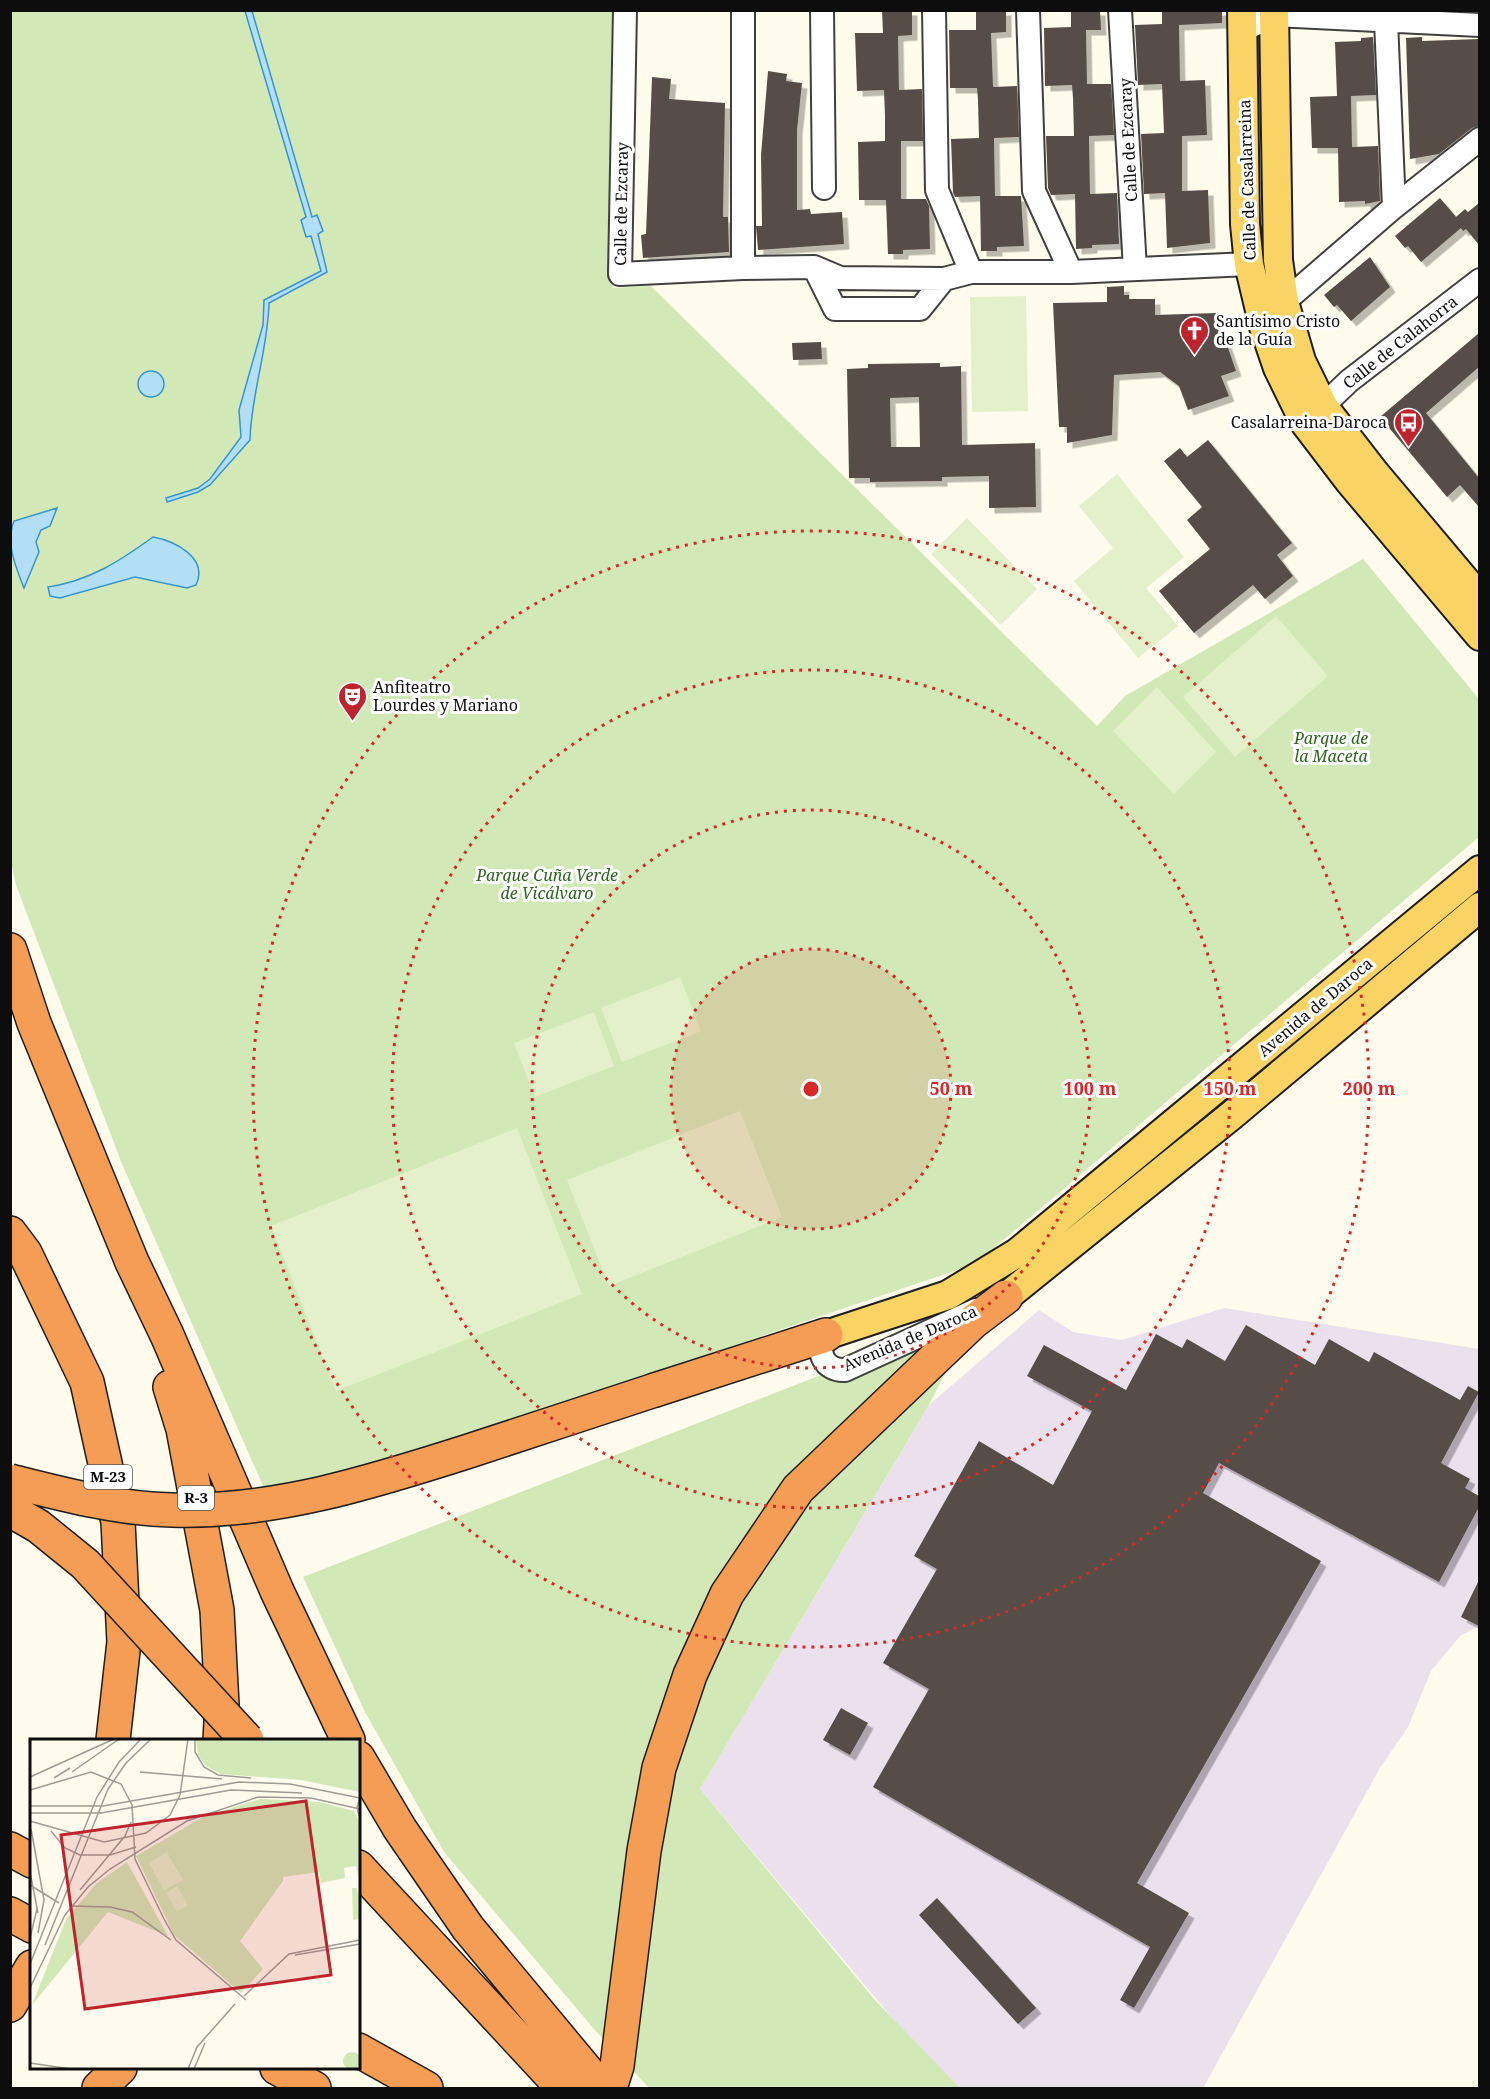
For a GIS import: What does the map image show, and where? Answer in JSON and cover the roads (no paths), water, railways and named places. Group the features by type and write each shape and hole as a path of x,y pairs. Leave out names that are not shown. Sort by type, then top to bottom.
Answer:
{"highway":[{"name":"R-3","path":"10,950 34,1023 132,1262 183,1429 217,1610 222,1705 220,1739"},
{"name":"M-23","path":"10,1233 25,1253 87,1382 118,1521 124,1642 113,1739"},
{"path":"132,1262 167,1335 282,1601 348,1739"},
{"path":"610,2088 617,2066 644,1851 662,1758 690,1675 727,1594 798,1490 973,1322 1006,1297"},
{"path":"10,1482 130,1506 171,1510 224,1508 288,1501 370,1483 826,1335"},
{"path":"10,1510 38,1526 85,1564 246,1739"},
{"path":"360,1761 400,1829 468,1928 602,2088"},
{"path":"10,1849 30,1860"},
{"path":"360,1869 563,2088"},
{"path":"10,1914 30,1925"},
{"path":"360,2051 426,2088"},
{"path":"281,2069 314,2088"}],"main road":[{"name":"Calle de Casalarreina","path":"1274,13 1278,260 1284,302 1314,415 1350,482 1479,636"},
{"name":"Calle de Casalarreina","path":"1242,21 1245,224 1249,264 1264,327 1278,368 1314,415 1374,472 1479,598"},
{"path":"1249,264 1278,260"},
{"name":"Avenida de Daroca","path":"826,1335 948,1295 1017,1253 1479,870"},
{"name":"Avenida de Daroca","path":"1006,1297 1233,1115 1479,907"}],"street":[{"name":"Calle de Ezcaray","path":"625,10 620,274 814,267 840,278 944,279 971,272 1071,272 1249,264"},
{"path":"743,10 743,268"},
{"path":"822,10 824,188"},
{"path":"934,10 937,190 971,272"},
{"path":"1028,10 1034,191 1071,272"},
{"name":"Calle de Ezcaray","path":"1120,10 1135,269"},
{"path":"1242,21 1274,13 1479,25"},
{"path":"1386,21 1394,207"},
{"path":"1284,302 1394,207 1479,139"},
{"path":"814,267 835,309 920,309 944,279"},
{"name":"Calle de Calahorra","path":"1314,415 1348,381 1479,280"},
{"name":"Avenida de Daroca","path":"826,1335 820,1348 822,1358 834,1369 845,1370 1006,1297"}],"water":[{"path":"245,11 252,11 312,217 317,215 323,231 318,234 327,272 269,303 266,338 253,406 250,440 210,485 198,492 167,502 166,498 198,488 210,479 241,437 239,410 263,325 264,300 321,271 311,236 306,237 301,220 306,217"},
{"path":"151,371 160,375 164,384 160,393 151,397 142,393 138,384 142,375"},
{"path":"57,508 50,526 41,530 36,542 39,552 24,588 11,547 14,521"},
{"path":"153,537 171,542 188,552 198,567 199,575 196,585 187,588 135,577 60,598 50,596 48,587 77,580 104,569"}],"place":[{"name":"Santísimo Cristo de la Guía","path":"1195,356"},
{"name":"Casalarreina-Daroca","path":"1408,448"},
{"name":"Anfiteatro Lourdes y Mariano","path":"352,722"}],"park label":[{"name":"Parque de la Maceta","path":"1331,747"},
{"name":"Parque Cuña Verde de Vicálvaro","path":"547,884"}]}
